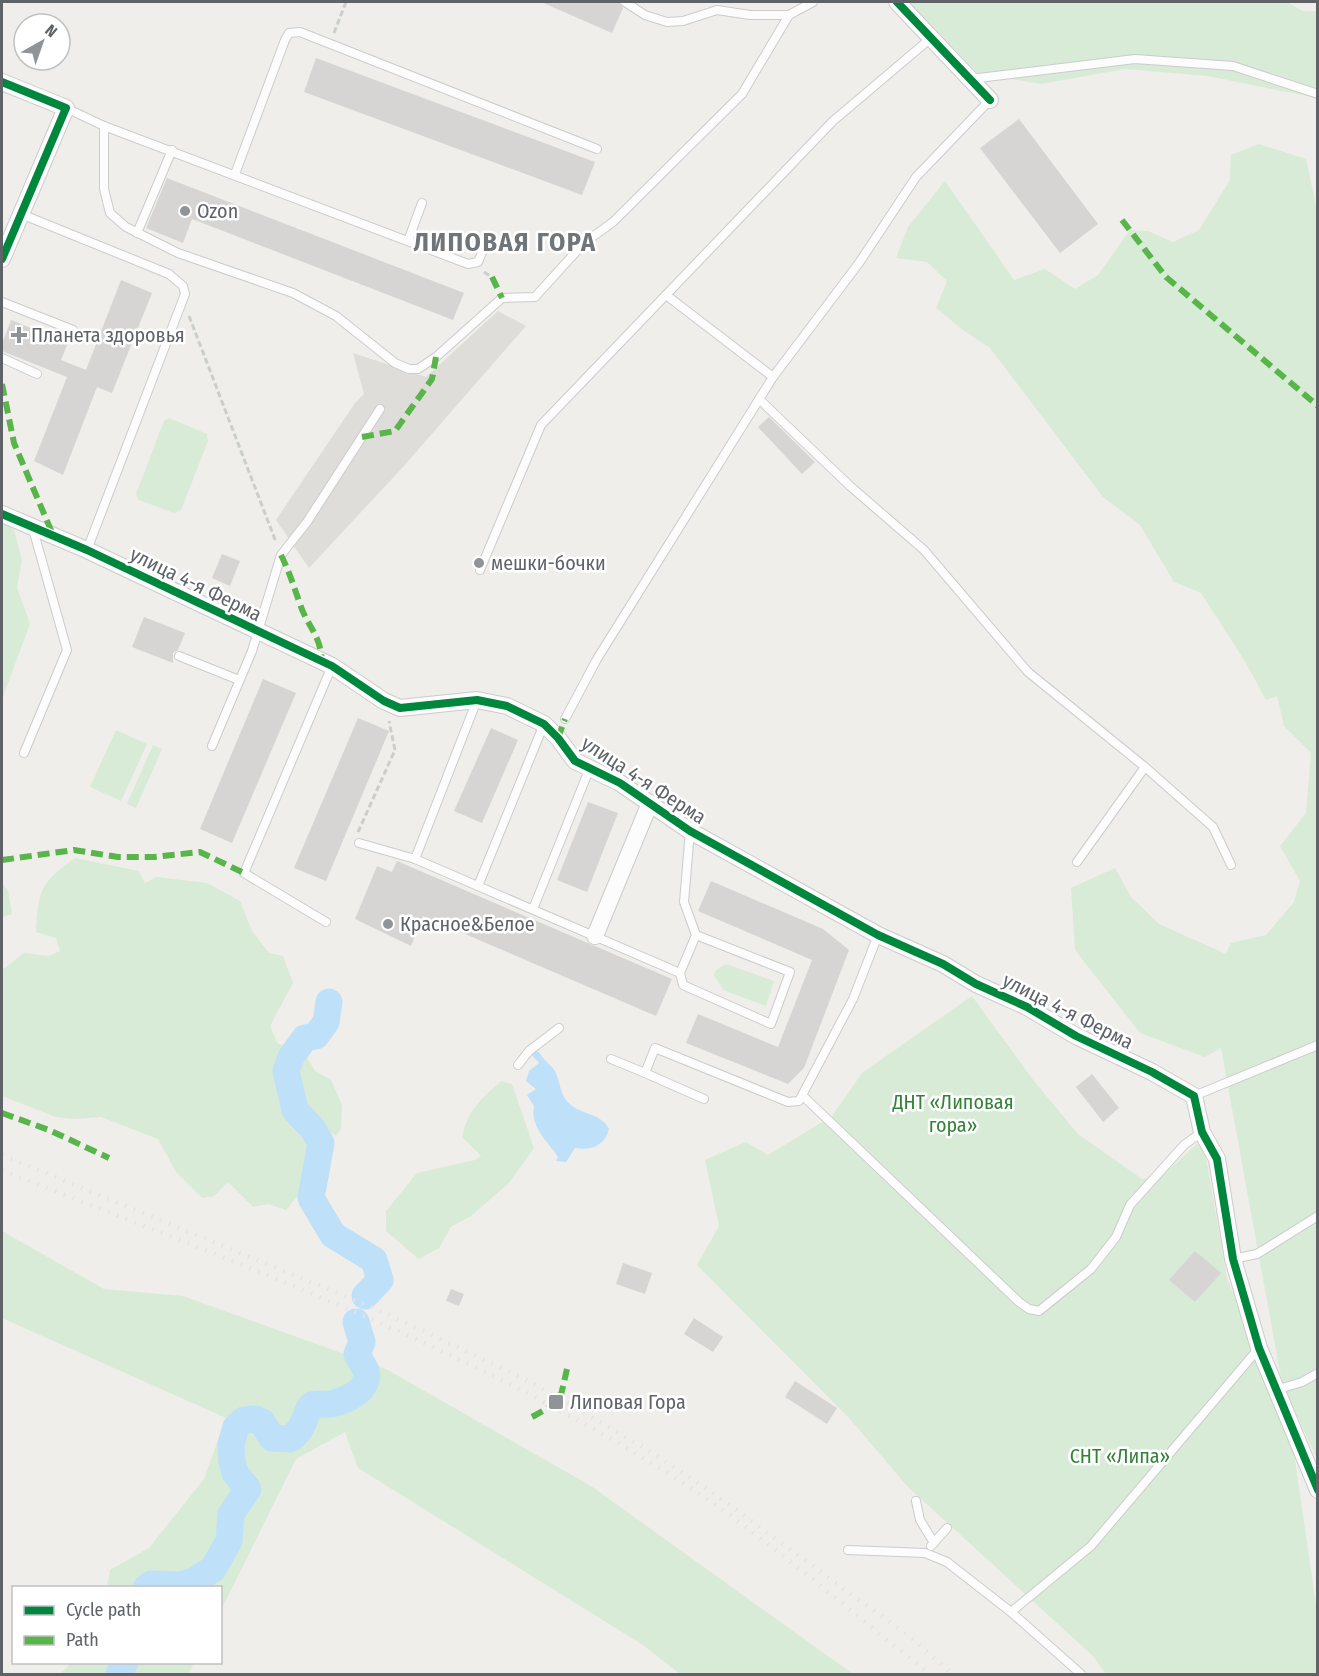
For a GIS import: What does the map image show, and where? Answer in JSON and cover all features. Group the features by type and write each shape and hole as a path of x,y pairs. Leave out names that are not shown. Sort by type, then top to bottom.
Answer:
{"street":[{"path":"897,2 990,100"},
{"path":"2,82 66,108 2,259"},
{"name":"улица 4-я Ферма","path":"2,514 87,550 332,666 384,701 400,708 477,700 507,706 543,724 558,738 575,761 589,770 620,783 690,831 878,935 944,964 976,984 1027,1007 1076,1036 1152,1072 1194,1096"},
{"path":"595,936 650,803"},
{"path":"1194,1096 1202,1132 1217,1159 1233,1259 1259,1348 1317,1491"}],"lane":[{"path":"625,2 645,15 667,22 683,21 716,6 750,15 789,15 813,2"},
{"path":"104,126 104,189 110,213 137,233 178,253 293,292 336,316 395,363 409,369 418,369 436,357 502,298 535,297 584,243 613,222 742,94 789,15"},
{"path":"235,174 289,33 300,32 597,149"},
{"path":"480,570 541,425 833,121 931,38"},
{"path":"969,79 1135,59 1233,66 1317,94"},
{"path":"565,719 597,659 773,376 859,263 916,177 990,100"},
{"path":"66,108 104,126 472,265 480,259 489,236"},
{"path":"137,233 172,150"},
{"path":"408,241 422,203"},
{"path":"21,214 169,274 183,286 185,294 184,303 87,550"},
{"path":"666,295 773,376"},
{"path":"2,302 73,330"},
{"path":"2,358 37,374"},
{"path":"759,399 850,486 924,550 1028,672 1145,767 1213,826 1231,865"},
{"path":"212,746 252,651 256,631 281,555 307,522 380,409"},
{"path":"24,753 67,650 32,525"},
{"path":"179,656 239,680"},
{"path":"326,922 244,873 332,666"},
{"path":"415,859 477,700"},
{"path":"478,886 543,724"},
{"path":"1077,862 1145,767"},
{"path":"533,909 589,770"},
{"path":"690,831 684,902 696,935 680,973 683,985 771,1024 790,972 696,935"},
{"path":"359,843 415,859 680,973"},
{"path":"645,1073 655,1048 788,1102 799,1101 853,999 878,935"},
{"path":"518,1065 529,1051 559,1028"},
{"path":"1194,1096 1317,1045"},
{"path":"611,1059 704,1099"},
{"path":"803,1096 1019,1302 1029,1309 1039,1311 1090,1269 1116,1237 1130,1205 1184,1145 1202,1132"},
{"path":"1233,1259 1257,1254 1317,1216"},
{"path":"1011,1612 1091,1546 1259,1348"},
{"path":"1276,1390 1302,1382 1317,1373"},
{"path":"916,1501 920,1520 934,1543"},
{"path":"925,1553 946,1528"},
{"path":"848,1550 925,1553 947,1562 1011,1612 1081,1674"}],"path":[{"path":"330,44 346,2"},
{"path":"484,272 492,277"},
{"path":"184,303 281,555"},
{"path":"357,833 395,750 384,701"}],"shaded area":[{"path":"498,311 526,326 403,467 309,568 276,520 355,403 364,394 353,353 426,377"}],"green space":[{"path":"909,2 1287,2 1303,11 1317,11 1317,98 1208,76 1125,69 1041,84 978,73"},
{"path":"1259,144 1306,159 1318,215 1317,1459 1282,1383 1221,1048 1205,1057 1140,1033 1075,950 1071,888 1115,868 1131,897 1159,924 1226,954 1231,943 1266,935 1294,902 1300,881 1280,846 1306,813 1311,753 1284,726 1277,696 1266,700 1246,663 1201,593 1174,582 1140,525 1103,497 990,348 936,308 947,281 927,262 896,258 908,227 945,181 1014,280 1045,269 1075,289 1098,275 1130,230 1148,231 1173,242 1199,230 1230,180 1231,155"},
{"path":"169,418 207,434 208,441 181,510 174,513 139,500 136,494 164,421"},
{"path":"2,522 14,530 22,560 17,588 30,624 2,699"},
{"path":"116,730 147,744 121,801 90,787"},
{"path":"153,745 162,749 136,808 127,804"},
{"path":"75,858 139,871 145,883 156,877 207,883 240,901 252,931 269,953 283,956 293,983 270,1026 278,1044 301,1047 315,1071 331,1080 342,1105 341,1129 336,1136 305,1114 313,1147 311,1159 305,1187 286,1210 268,1204 253,1207 228,1182 214,1196 202,1198 176,1172 158,1139 101,1117 74,1119 56,1117 2,1096 2,970 24,953 49,956 60,951 56,938 36,932 38,906 40,896 48,881"},
{"path":"2,883 8,891 12,914 2,917"},
{"path":"726,964 774,981 766,1006 723,990 714,975 716,970"},
{"name":"СНТ «Липа»","path":"972,996 1034,1081 1078,1134 1142,1179 1161,1177 1197,1144 1204,1146 1227,1279 1254,1341 1293,1446 1317,1612 1317,1674 1106,1674 1093,1656 908,1487 850,1419 697,1265 719,1226 705,1160 746,1142 768,1155 832,1116 862,1073"},
{"path":"501,1081 512,1084 534,1148 509,1183 471,1216 451,1227 439,1248 419,1259 386,1231 386,1211 417,1173 475,1160 481,1156 462,1137 464,1128 476,1106"},
{"path":"2,1231 104,1289 183,1296 386,1369 591,1486 853,1674 680,1674 643,1645 358,1468 345,1432 296,1459 222,1608 222,1586 107,1586 110,1570 149,1548 204,1479 226,1418 2,1318"},
{"path":"70,1664 193,1664 188,1674 60,1674"}],"water":[{"path":"539,1052 554,1070 566,1100 576,1108 600,1119 609,1129 604,1140 591,1148 575,1148 566,1162 556,1161 558,1157 537,1128 533,1114 534,1106 527,1095 536,1089 526,1081 529,1071 539,1063 530,1053"}],"building":[{"path":"541,2 619,2 623,8 612,33"},
{"path":"316,58 595,162 582,195 304,92"},
{"path":"1019,119 1098,224 1060,253 980,148"},
{"path":"167,178 464,293 453,320 192,219 183,243 146,228"},
{"path":"121,280 152,293 112,393 97,387 63,475 34,461 67,377 2,351 2,344 11,320 68,343 61,360 86,370"},
{"path":"769,417 815,462 802,474 758,427"},
{"path":"222,554 240,561 230,586 212,578"},
{"path":"144,617 185,633 178,650 173,653 173,663 132,647"},
{"path":"263,679 296,693 232,843 200,829"},
{"path":"358,718 389,731 326,881 294,868"},
{"path":"491,728 518,740 482,823 454,811"},
{"path":"588,802 618,813 587,892 557,880"},
{"path":"397,861 672,979 656,1016 423,916 411,946 355,919 377,866 392,872"},
{"path":"711,881 823,929 849,950 804,1068 788,1084 686,1043 698,1014 778,1047 812,960 698,911"},
{"path":"1092,1074 1119,1108 1103,1122 1076,1087"},
{"path":"1195,1251 1221,1273 1195,1302 1169,1280"},
{"path":"623,1263 652,1273 645,1294 616,1284"},
{"path":"451,1289 464,1294 459,1306 446,1301"},
{"path":"694,1318 723,1337 713,1352 684,1334"},
{"path":"795,1381 837,1408 827,1424 785,1397"}],"waterway":[{"path":"329,1002 326,1022 316,1036 305,1038 291,1057 286,1071 295,1110 313,1129 321,1143 311,1198 333,1235 374,1260 380,1280 365,1296"},
{"path":"148,1586 151,1584 181,1585 194,1581 213,1569 229,1541 231,1514 248,1489 235,1473 232,1462 231,1444 236,1427 244,1420 255,1419 262,1422 272,1438 290,1439 299,1430 312,1405 329,1404 350,1397 365,1384 366,1371 357,1354 362,1342 356,1322"},
{"path":"119,1674 124,1664"}],"railway":[{"path":"2,1155 374,1308 523,1378 638,1444 706,1488 914,1640 952,1674"},
{"path":"2,1170 337,1304 419,1341 580,1421 658,1467 729,1515 930,1674"}],"marked path":[{"path":"1122,220 1166,277 1318,406"},
{"path":"492,277 502,298"},
{"path":"362,437 395,431 432,379 436,357"},
{"path":"2,384 14,443 53,535"},
{"path":"281,555 303,612 319,644 322,661"},
{"path":"558,738 565,719"},
{"path":"2,860 74,850 118,857 154,857 200,852 244,873"},
{"path":"2,1113 49,1130 109,1158"},
{"path":"532,1417 552,1406 556,1396 561,1395 567,1369"}],"cycle path":[{"path":"897,2 990,100"},
{"path":"2,82 66,108 2,259"},
{"path":"2,514 87,550 332,666 384,701 400,708 477,700 507,706 544,724 575,761 620,783 690,831 878,935 943,964 976,984 1027,1007 1076,1036 1152,1072 1194,1096 1202,1132 1217,1159 1233,1259 1259,1348 1318,1490"}],"place":[{"name":"Ozon","path":"185,211"},
{"name":"Планета здоровья","path":"19,335"},
{"name":"мешки-бочки","path":"479,563"},
{"name":"Красное&Белое","path":"388,924"},
{"name":"Липовая Гора","path":"556,1402"}],"district":[{"name":"ЛИПОВАЯ ГОРА","path":"505,242"}],"park label":[{"name":"ДНТ «Липовая гора»","path":"953,1114"}]}
